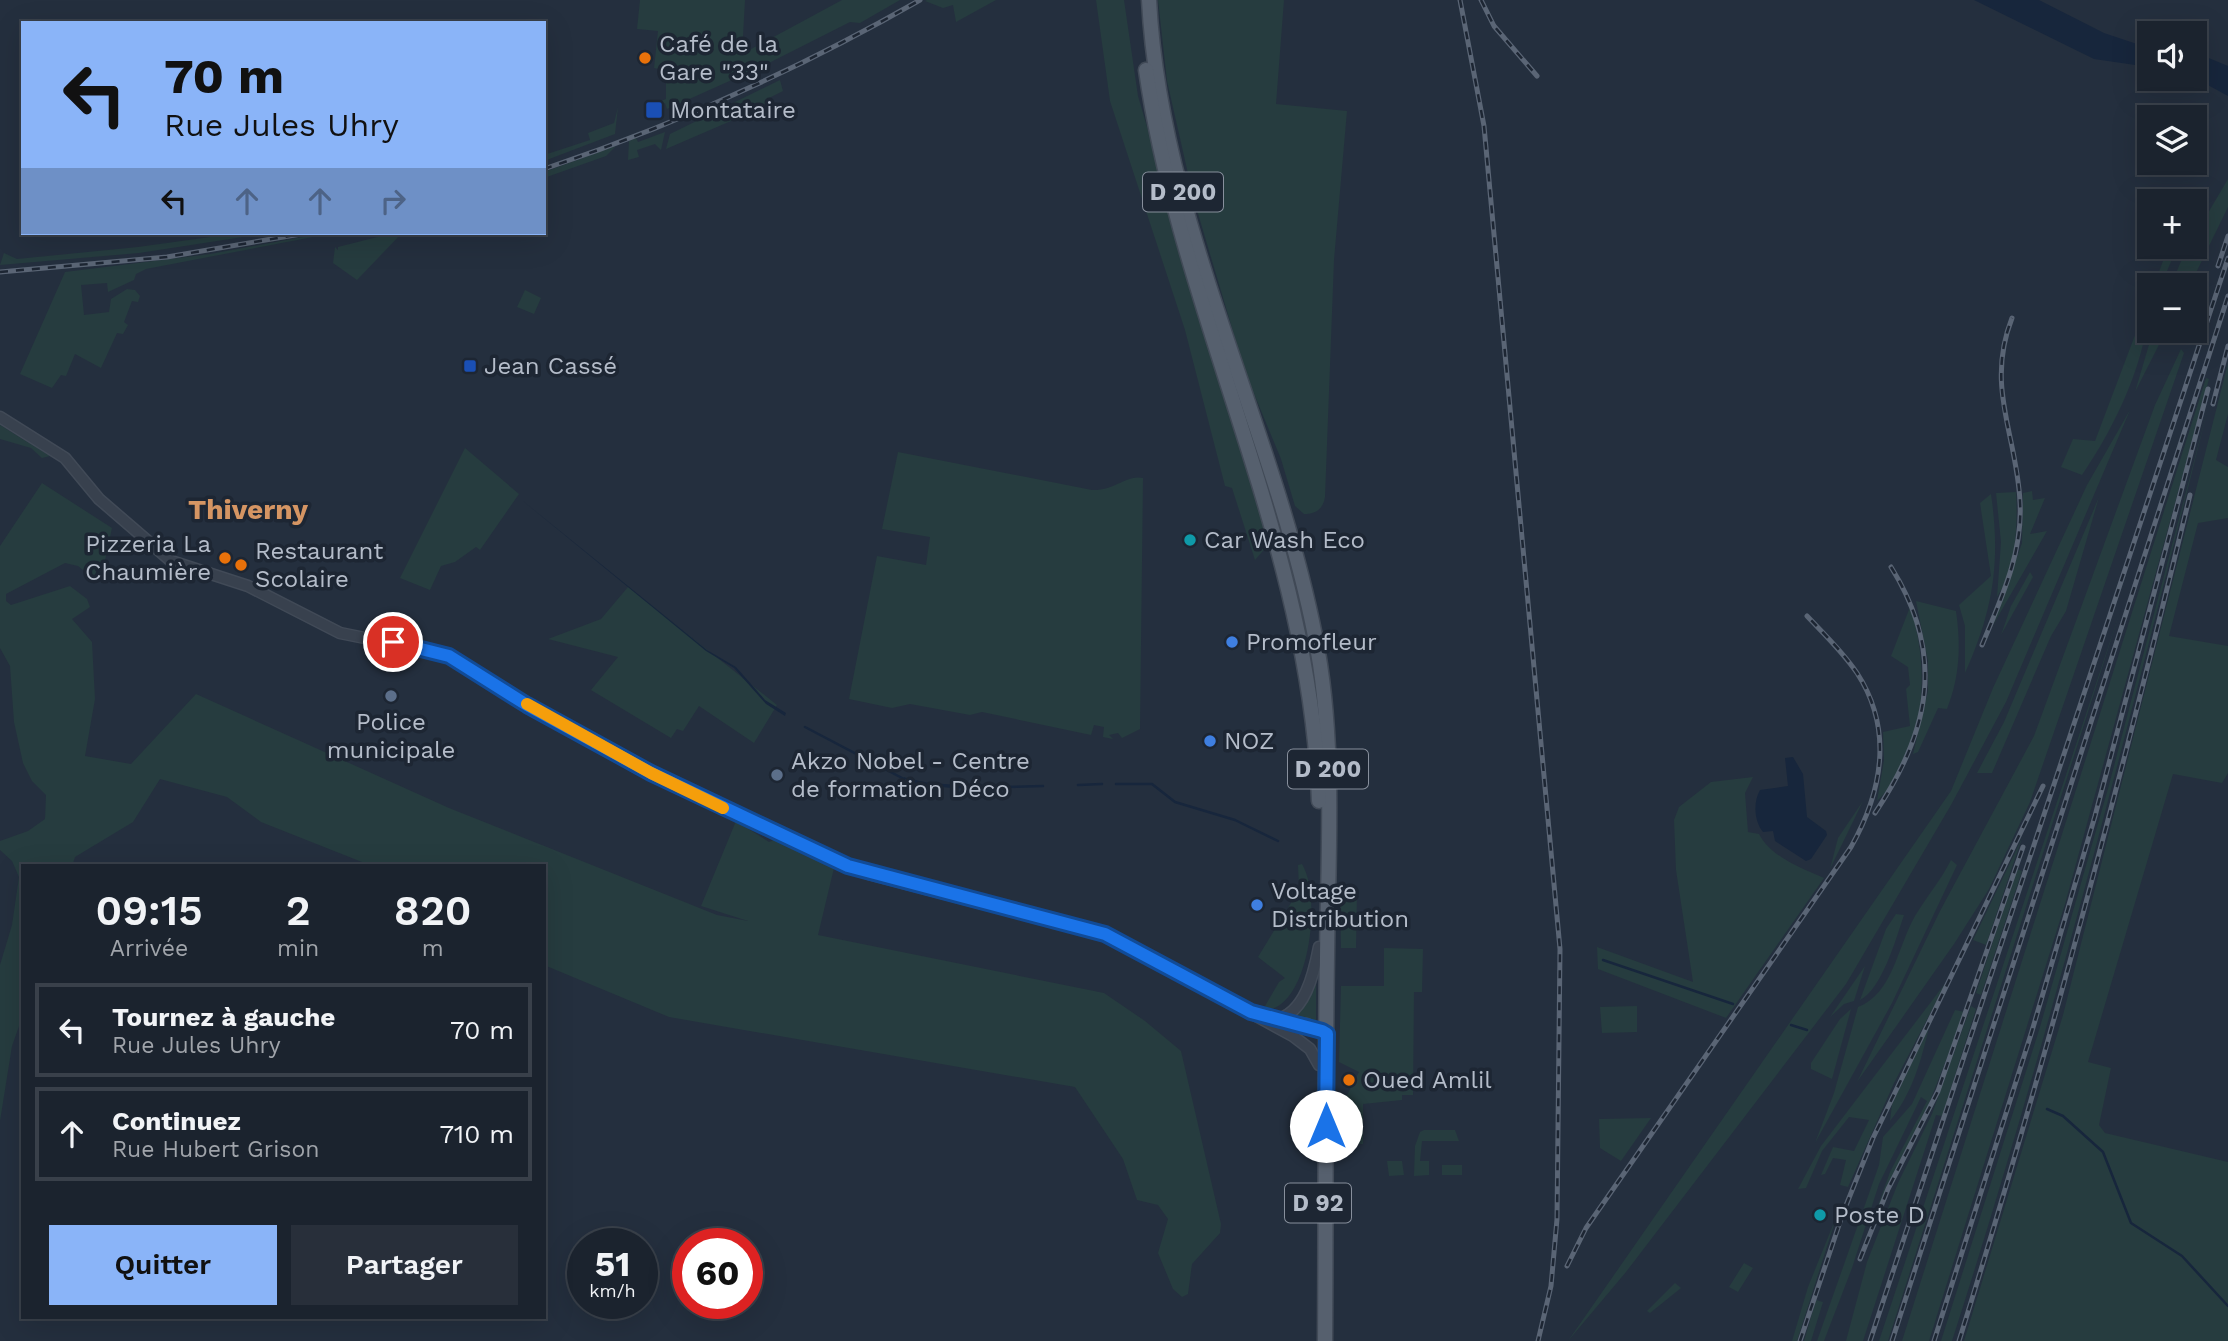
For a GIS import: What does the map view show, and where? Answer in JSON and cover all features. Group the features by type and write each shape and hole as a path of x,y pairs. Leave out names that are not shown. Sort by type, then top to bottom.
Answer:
{"main road":[{"name":"D 200","path":"1139,0 1147,76 1164,162 1284,566 1301,635 1315,731 1324,868 1319,947 1321,1033"},
{"name":"D 200","path":"1149,0 1157,77 1179,176 1285,520 1314,631 1326,718 1319,1065"},
{"name":"D 92","path":"1321,1033 1325,1341"},
{"name":"D 92","path":"1317,1341 1319,1065"}],"street":[{"path":"0,416 65,458 99,499 164,557 176,563 236,581 337,631 444,654 527,705 651,773 841,863 869,874 1105,934 1293,1036 1310,1049 1319,1065"},
{"path":"1274,1020 1287,1017 1295,1010 1313,976 1319,947"},
{"path":"1251,1012 1321,1033"},
{"path":"1293,1036 1321,1033"}],"green space":[{"path":"640,0 745,0 742,54 842,0 900,0 860,23 850,22 763,66 667,109 665,103 661,105 659,102 666,99 666,71 654,68 658,31 637,29"},
{"path":"996,0 956,22 953,5 943,8 925,1"},
{"path":"1096,0 1124,0 1138,96 1267,534 1268,545 1255,560 1232,488 1225,486 1185,330 1110,101"},
{"path":"1158,0 1284,0 1276,104 1347,111 1334,260 1325,497 1321,508 1312,513 1304,514 1295,506 1281,459 1245,372 1194,200 1167,81"},
{"path":"780,80 783,91 765,100 766,106 666,149 670,134"},
{"path":"618,107 615,134 546,160 546,154 590,140 588,133 614,123"},
{"path":"665,132 661,150 655,144 637,150 639,157 628,160 629,141 636,138 638,142"},
{"path":"616,146 606,156 546,177 546,171"},
{"path":"2228,179 2228,207 2207,250 2207,215"},
{"path":"225,235 256,235 139,253 0,265 4,253 17,259"},
{"path":"324,235 146,269 136,274 134,280 108,292 107,283 81,285 84,315 109,312 111,299 127,289 135,290 140,296 138,302 132,301 124,322 128,325 123,334 117,333 101,368 75,354 66,376 61,375 52,388 20,374 65,272 210,254"},
{"path":"385,235 400,235 357,280 333,263 335,247 338,250 338,247"},
{"path":"2164,259 2172,259 2166,273 2158,273"},
{"path":"2182,259 2203,259 2196,273 2176,273"},
{"path":"525,290 541,298 534,314 517,307"},
{"path":"2137,330 2137,343 2143,343 2137,367 2106,435 2082,475 2061,467 2073,439 2095,441"},
{"path":"2149,343 2160,343 2135,392"},
{"path":"2181,349 2184,353 2030,802 1989,889 1954,944 1857,1082 1940,911 2034,736 2155,405"},
{"path":"2228,363 2228,414 2216,460 2228,467 2228,518 2198,523 2169,636 2228,646 2228,773 2222,783 2173,774 2088,1062 2111,1068 2099,1125 2105,1133 2228,1162 2228,1341 1964,1341 2063,1015"},
{"path":"2206,378 2209,379 2065,904 1929,1341 1902,1341"},
{"path":"2208,408 2119,760 2023,1109 1952,1341 1941,1341 2040,1027 2109,785"},
{"path":"2130,410 2006,702 1951,805 1846,984 1626,1272 1568,1341 1951,791 1993,688 2087,485"},
{"path":"0,425 50,456 42,458 31,448 0,439"},
{"path":"465,448 519,494 480,550 476,547 455,562 441,566 430,590 400,578"},
{"path":"898,452 1092,490 1107,488 1131,478 1143,478 1140,729 1122,738 1118,733 1109,735 1113,739 1103,737 1104,727 1094,725 1091,735 982,712 970,715 910,704 892,708 849,699 877,556 926,565 930,537 882,529"},
{"path":"42,483 112,528 101,579 94,579 78,566 65,563 6,594 6,601 11,605 70,586 87,599 90,607 72,619 92,642 95,699 85,756 131,764 196,694 449,808 717,915 748,921 701,906 736,821 769,842 776,839 834,868 818,935 1104,993 1145,1021 1181,1051 1221,1224 1220,1233 1192,1264 1188,1294 1182,1297 1173,1289 1158,1253 1168,1219 1158,1205 1137,1200 1123,1159 1075,1087 669,1017 546,966 546,864 367,864 261,822 227,797 160,779 133,822 75,857 73,864 21,864 21,1021 12,1046 0,1121 0,965 12,925 19,877 12,861 0,850 0,841 28,831 45,819 46,795 32,781 23,763 14,722 10,666 0,648 0,546"},
{"path":"2032,491 2033,500 2045,498 2030,534 2047,531 1992,627 2022,543 2023,493"},
{"path":"2016,492 2017,519 2012,560 1997,597 2001,542 1996,493"},
{"path":"1991,494 1995,542 1992,586 1982,628 1965,673 1965,626 1959,605 1991,576 1980,503"},
{"path":"2099,497 2066,611 2051,636 1992,773 1977,773 2004,722"},
{"path":"2030,572 2033,577 2001,635 2011,606"},
{"path":"628,587 777,705 754,743 699,706 683,731 677,729 671,738 591,690 618,657 548,639 601,619"},
{"path":"1916,601 1956,611 1959,649 1955,685 1947,709 1938,708 1918,752 1913,754 1928,691 1928,661"},
{"path":"2122,605 1888,1341 1879,1341"},
{"path":"1910,607 1921,656 1920,710 1915,736 1906,760 1877,801 1884,760 1883,732 1910,726 1906,689 1910,685 1908,667 1891,656"},
{"path":"1753,777 1745,793 1748,832 1759,834 1771,849 1787,861 1824,878 1726,1018 1598,969 1597,947 1693,982 1676,870 1674,820 1679,807 1711,782"},
{"path":"1863,801 1830,869 1838,838"},
{"path":"2022,838 1986,945 1973,940"},
{"path":"1951,860 1957,865 1892,1003 1815,1143 1834,1093 1858,1007 1870,1001 1887,980 1915,916"},
{"path":"1302,864 1311,899 1308,946 1294,989 1282,1003 1268,1010 1265,1006 1279,982 1285,978 1258,957 1299,888 1298,865"},
{"path":"2017,869 2022,871 1981,995 1976,993"},
{"path":"1355,889 1357,893 1356,948 1341,948 1340,894"},
{"path":"1896,914 1904,915 1887,962 1875,985 1860,1000 1886,929"},
{"path":"1384,948 1423,949 1422,992 1414,992 1413,1095 1402,1095 1402,1100 1363,1104 1363,1144 1336,1145 1336,1095 1347,1095 1359,1072 1339,1062 1341,986 1384,986"},
{"path":"1865,966 1854,1001 1844,1004 1830,1017"},
{"path":"1316,981 1316,1023 1300,1019 1297,1012"},
{"path":"1947,981 1894,1083 1848,1187 1840,1185 1846,1160 1833,1158 1825,1174 1821,1175 1833,1147 1854,1151 1869,1120 1849,1117 1822,1151 1806,1188 1798,1189 1821,1146"},
{"path":"1637,1006 1637,1032 1602,1033 1600,1007"},
{"path":"1971,1006 1976,1009 1942,1116 1936,1115 1863,1341 1846,1341 1867,1262 1898,1183 1932,1114"},
{"path":"1851,1009 1832,1079 1811,1069 1811,1063 1840,1019"},
{"path":"1955,1010 1965,1012 1921,1124 1893,1174 1874,1217 1890,1172 1927,1101 1921,1097 1879,1184 1852,1268 1824,1341 1817,1341 1879,1165 1883,1137 1912,1104"},
{"path":"1929,1027 1915,1077 1890,1121 1892,1104"},
{"path":"1651,1118 1621,1161 1600,1148 1599,1119"},
{"path":"1455,1130 1459,1141 1422,1141 1420,1161 1429,1161 1429,1175 1414,1176 1415,1146 1420,1132"},
{"path":"1387,1161 1402,1161 1404,1175 1389,1176"},
{"path":"1442,1165 1462,1165 1462,1175 1442,1175"},
{"path":"1837,1215 1797,1341 1792,1341 1808,1287"},
{"path":"1744,1263 1753,1268 1738,1292 1729,1287"},
{"path":"1675,1283 1681,1288 1650,1313 1647,1311"},
{"path":"1816,1300 1823,1302 1811,1341 1804,1341"}],"water":[{"path":"1974,0 2039,0 2104,33 2137,44 2137,65 2094,59"},
{"path":"2207,57 2228,66 2228,96 2207,85"},
{"path":"523,501 707,650 736,667 765,700 786,713 785,716 766,704 734,668 706,651"},
{"path":"1793,757 1803,774 1807,817 1826,831 1827,835 1811,859 1806,861 1775,841 1773,831 1763,832 1756,811 1760,790 1788,786 1785,758"},
{"path":"903,777 929,783 1005,788 935,786"}],"waterway":[{"path":"805,727 904,779"},
{"path":"1078,785 1102,784"},
{"path":"1116,784 1152,784 1175,802 1235,820 1278,841"},
{"path":"1004,787 1043,786"},
{"path":"1603,960 1733,1004"},
{"path":"1791,1025 1807,1030"},
{"path":"2047,1109 2063,1116 2103,1152 2131,1223 2182,1256 2228,1306"}],"railway":[{"path":"546,168 641,134 783,72 920,0"},
{"path":"1460,0 1484,126 1560,949 1557,1219 1551,1286 1538,1341"},
{"path":"1481,0 1494,26 1537,76"},
{"path":"0,272 167,257 295,235"},
{"path":"2218,266 2228,236"},
{"path":"1870,1341 2228,258"},
{"path":"1892,1341 2228,296"},
{"path":"1982,645 2009,575 2020,521 2018,478 2005,411 2001,366 2004,343 2012,318"},
{"path":"2213,404 2228,346"},
{"path":"1934,1341 2032,1031 2095,816 2208,389"},
{"path":"1959,1341 2081,920 2190,495"},
{"path":"1875,813 1908,752 1919,722 1924,692 1925,662 1919,631 1908,599 1891,567"},
{"path":"1567,1266 1586,1228 1851,847 1870,805 1880,761 1876,716 1857,673 1840,650 1807,616"},
{"path":"1800,1341 1843,1213 1873,1138 2043,786"},
{"path":"1860,1259 1888,1189 1938,1091 2023,847"}],"slow traffic":[{"path":"527,704 651,773 723,808"}],"place":[{"name":"Café de la Gare \"33\"","path":"645,58"},
{"name":"Montataire","path":"654,110"},
{"name":"Jean Cassé","path":"470,366"},
{"name":"Car Wash Eco","path":"1190,540"},
{"name":"Pizzeria La Chaumière","path":"225,558"},
{"name":"Restaurant Scolaire","path":"241,565"},
{"name":"Promofleur","path":"1232,642"},
{"name":"Police municipale","path":"391,696"},
{"name":"NOZ","path":"1210,741"},
{"name":"Akzo Nobel - Centre de formation Déco","path":"777,775"},
{"name":"Voltage Distribution","path":"1257,905"},
{"name":"Oued Amlil","path":"1349,1080"},
{"name":"Poste D","path":"1820,1215"}],"district":[{"name":"Thiverny","path":"248,509"}],"route":[{"path":"393,642 435,650 449,656 527,705 651,773 848,866 869,874 1105,934 1251,1012 1274,1020 1304,1024 1322,1031 1327,1034 1326,1126"}]}
